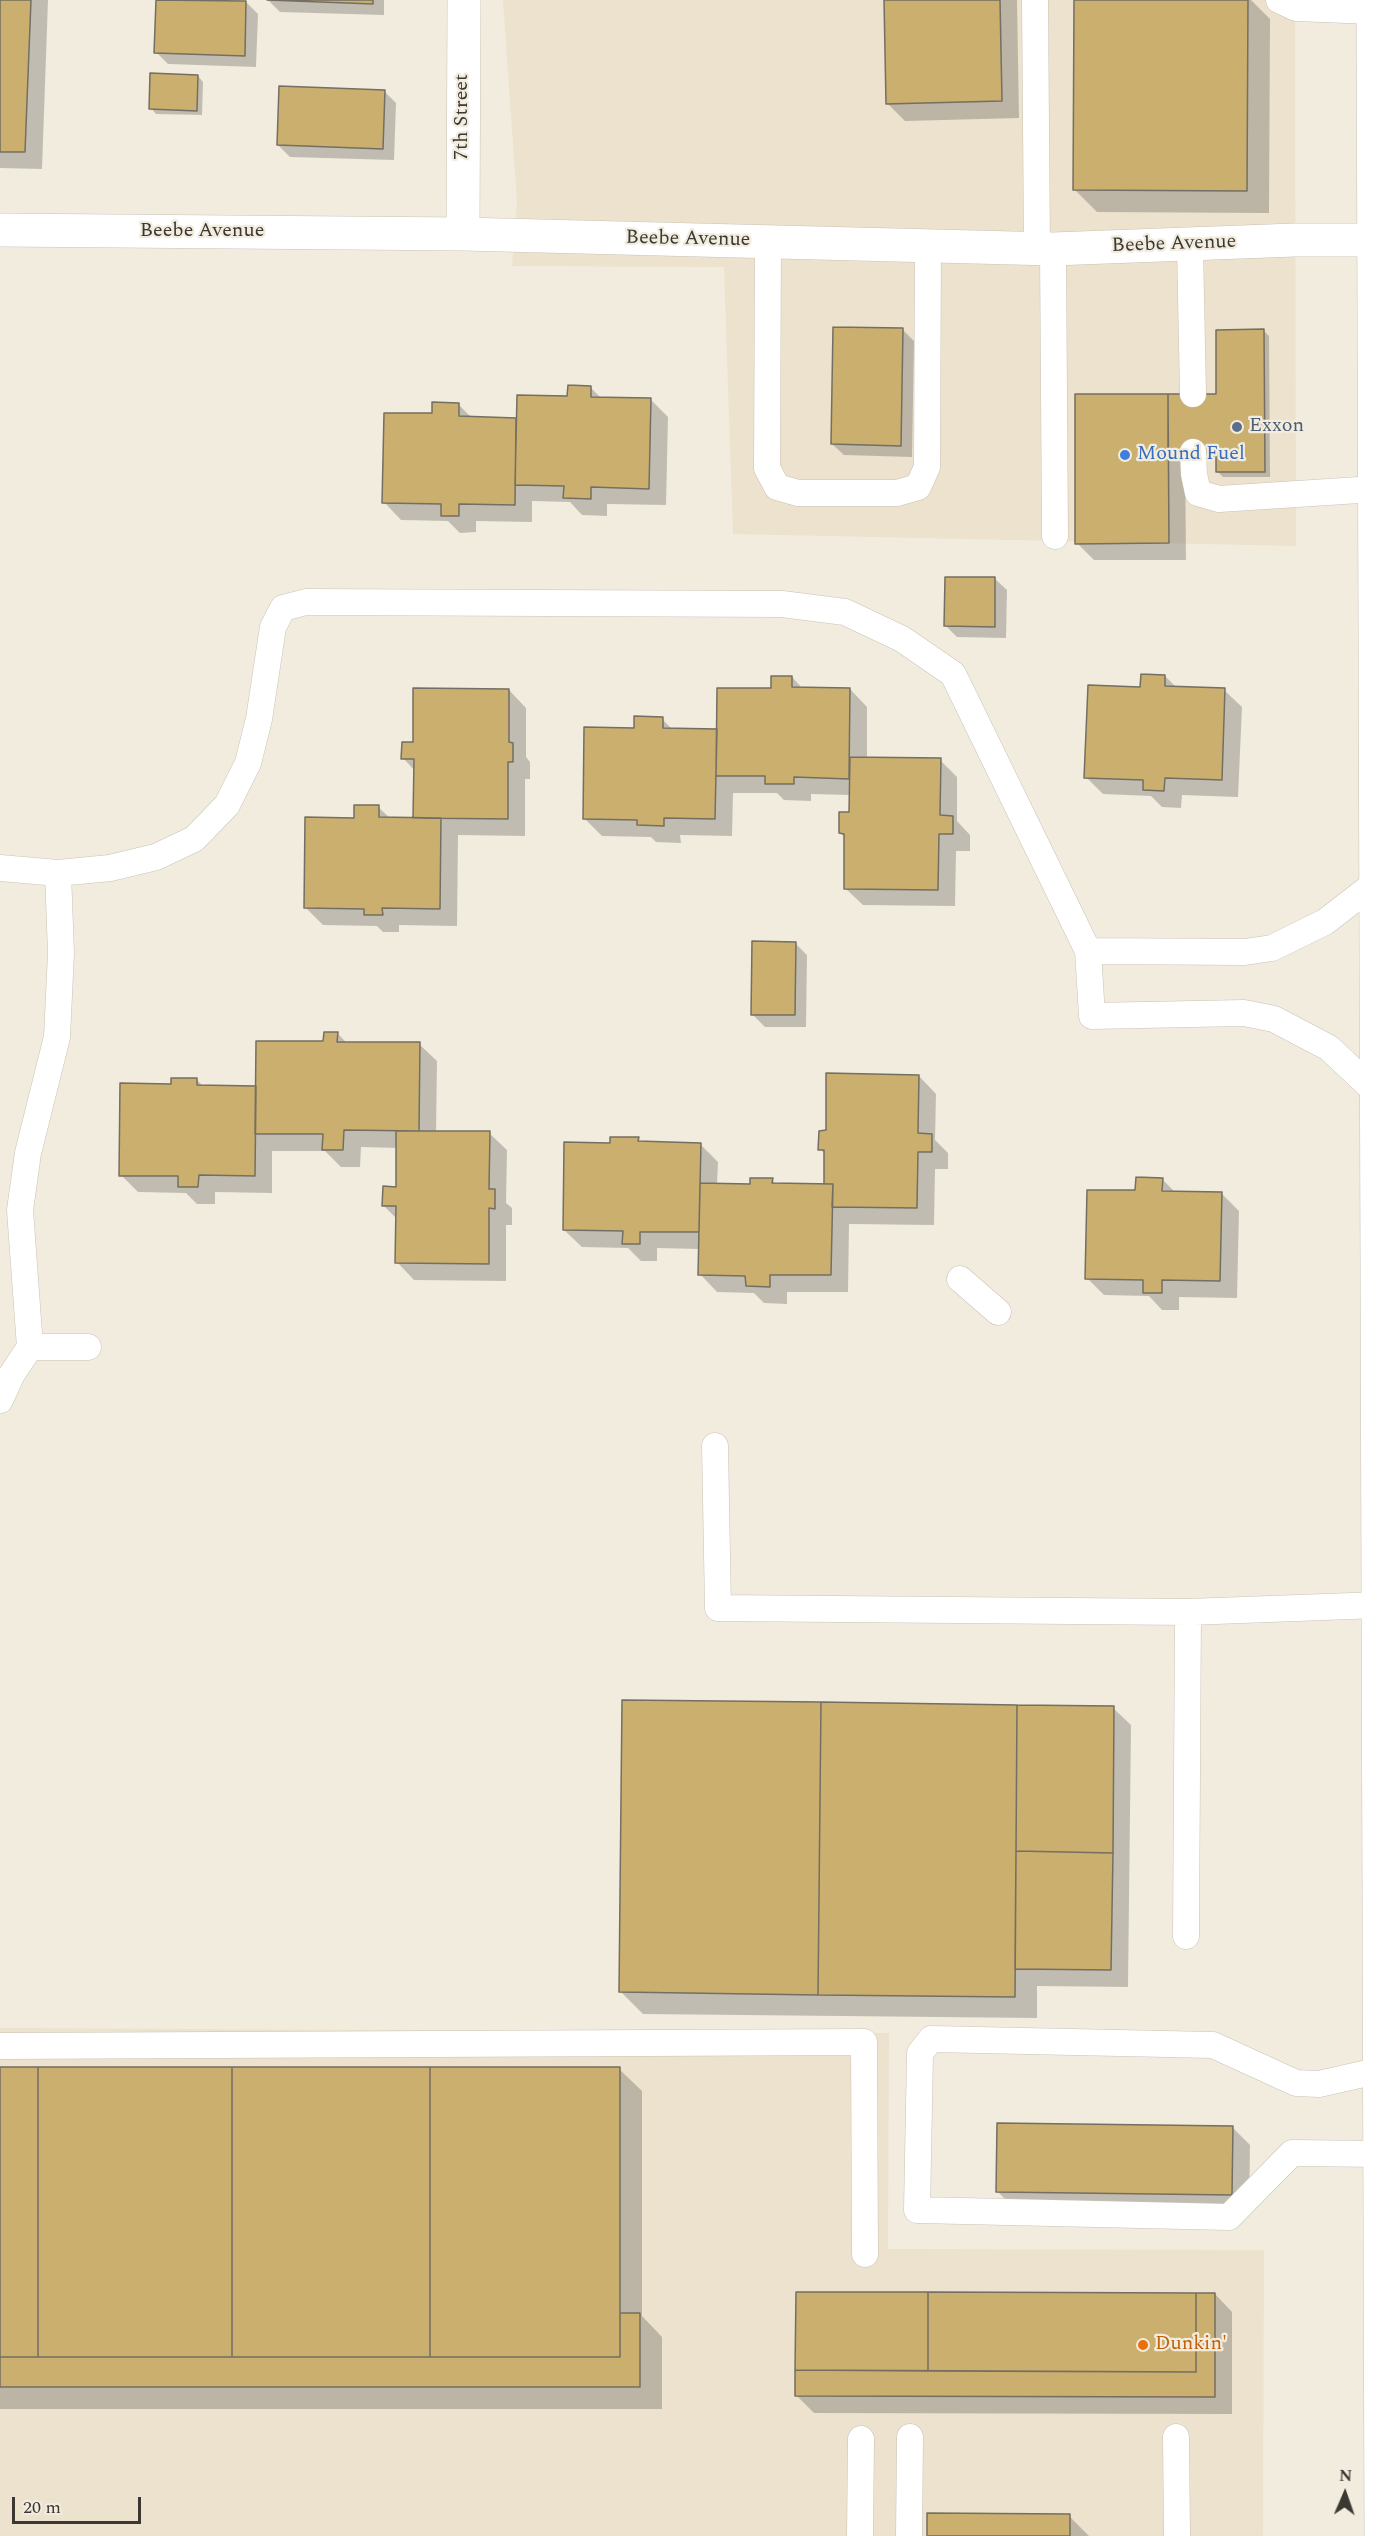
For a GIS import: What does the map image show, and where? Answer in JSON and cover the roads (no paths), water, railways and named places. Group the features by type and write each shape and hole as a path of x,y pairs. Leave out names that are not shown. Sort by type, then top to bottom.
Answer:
{"main road":[{"name":"7th Street","path":"463,234 464,0"},
{"path":"1373,5 1380,81 1375,240 1375,489 1378,1094 1383,1426 1379,1605 1384,1982 1381,2070 1381,2536"},
{"name":"Beebe Avenue","path":"0,230 463,234 1045,249 1190,246 1295,240 1375,240"}],"lane":[{"path":"1035,0 1055,536"},
{"path":"1279,0 1296,8 1373,5"},
{"path":"768,242 767,468 777,487 798,493 897,493 918,487 927,467 928,246"},
{"path":"1190,246 1193,394"},
{"path":"1193,452 1198,493 1219,499 1375,489"},
{"path":"0,868 58,873 110,868 156,857 194,839 227,805 248,763 259,719 273,627 283,608 306,602 782,604 845,612 902,639 954,674 1088,951 1092,1016 1244,1013 1274,1019 1329,1048 1378,1094"},
{"path":"0,1400 12,1374 30,1347 20,1210 28,1153 57,1037 62,953 58,873"},
{"path":"1088,951 1245,952 1272,948 1326,922 1378,881"},
{"path":"960,1279 998,1312"},
{"path":"30,1347 88,1347"},
{"path":"715,1446 718,1608 1188,1612 1379,1605"},
{"path":"1186,1936 1188,1612"},
{"path":"1381,2070 1319,2084 1296,2083 1213,2045 931,2039 920,2053 917,2210 1229,2217 1292,2153 1381,2154"},
{"path":"0,2046 864,2042 865,2254"},
{"path":"909,2536 910,2437"},
{"path":"1176,2437 1177,2536"},
{"path":"860,2536 861,2439"}],"place":[{"name":"Exxon","path":"1237,427"},
{"name":"Mound Fuel","path":"1125,455"},
{"name":"Dunkin'","path":"1143,2345"}]}
